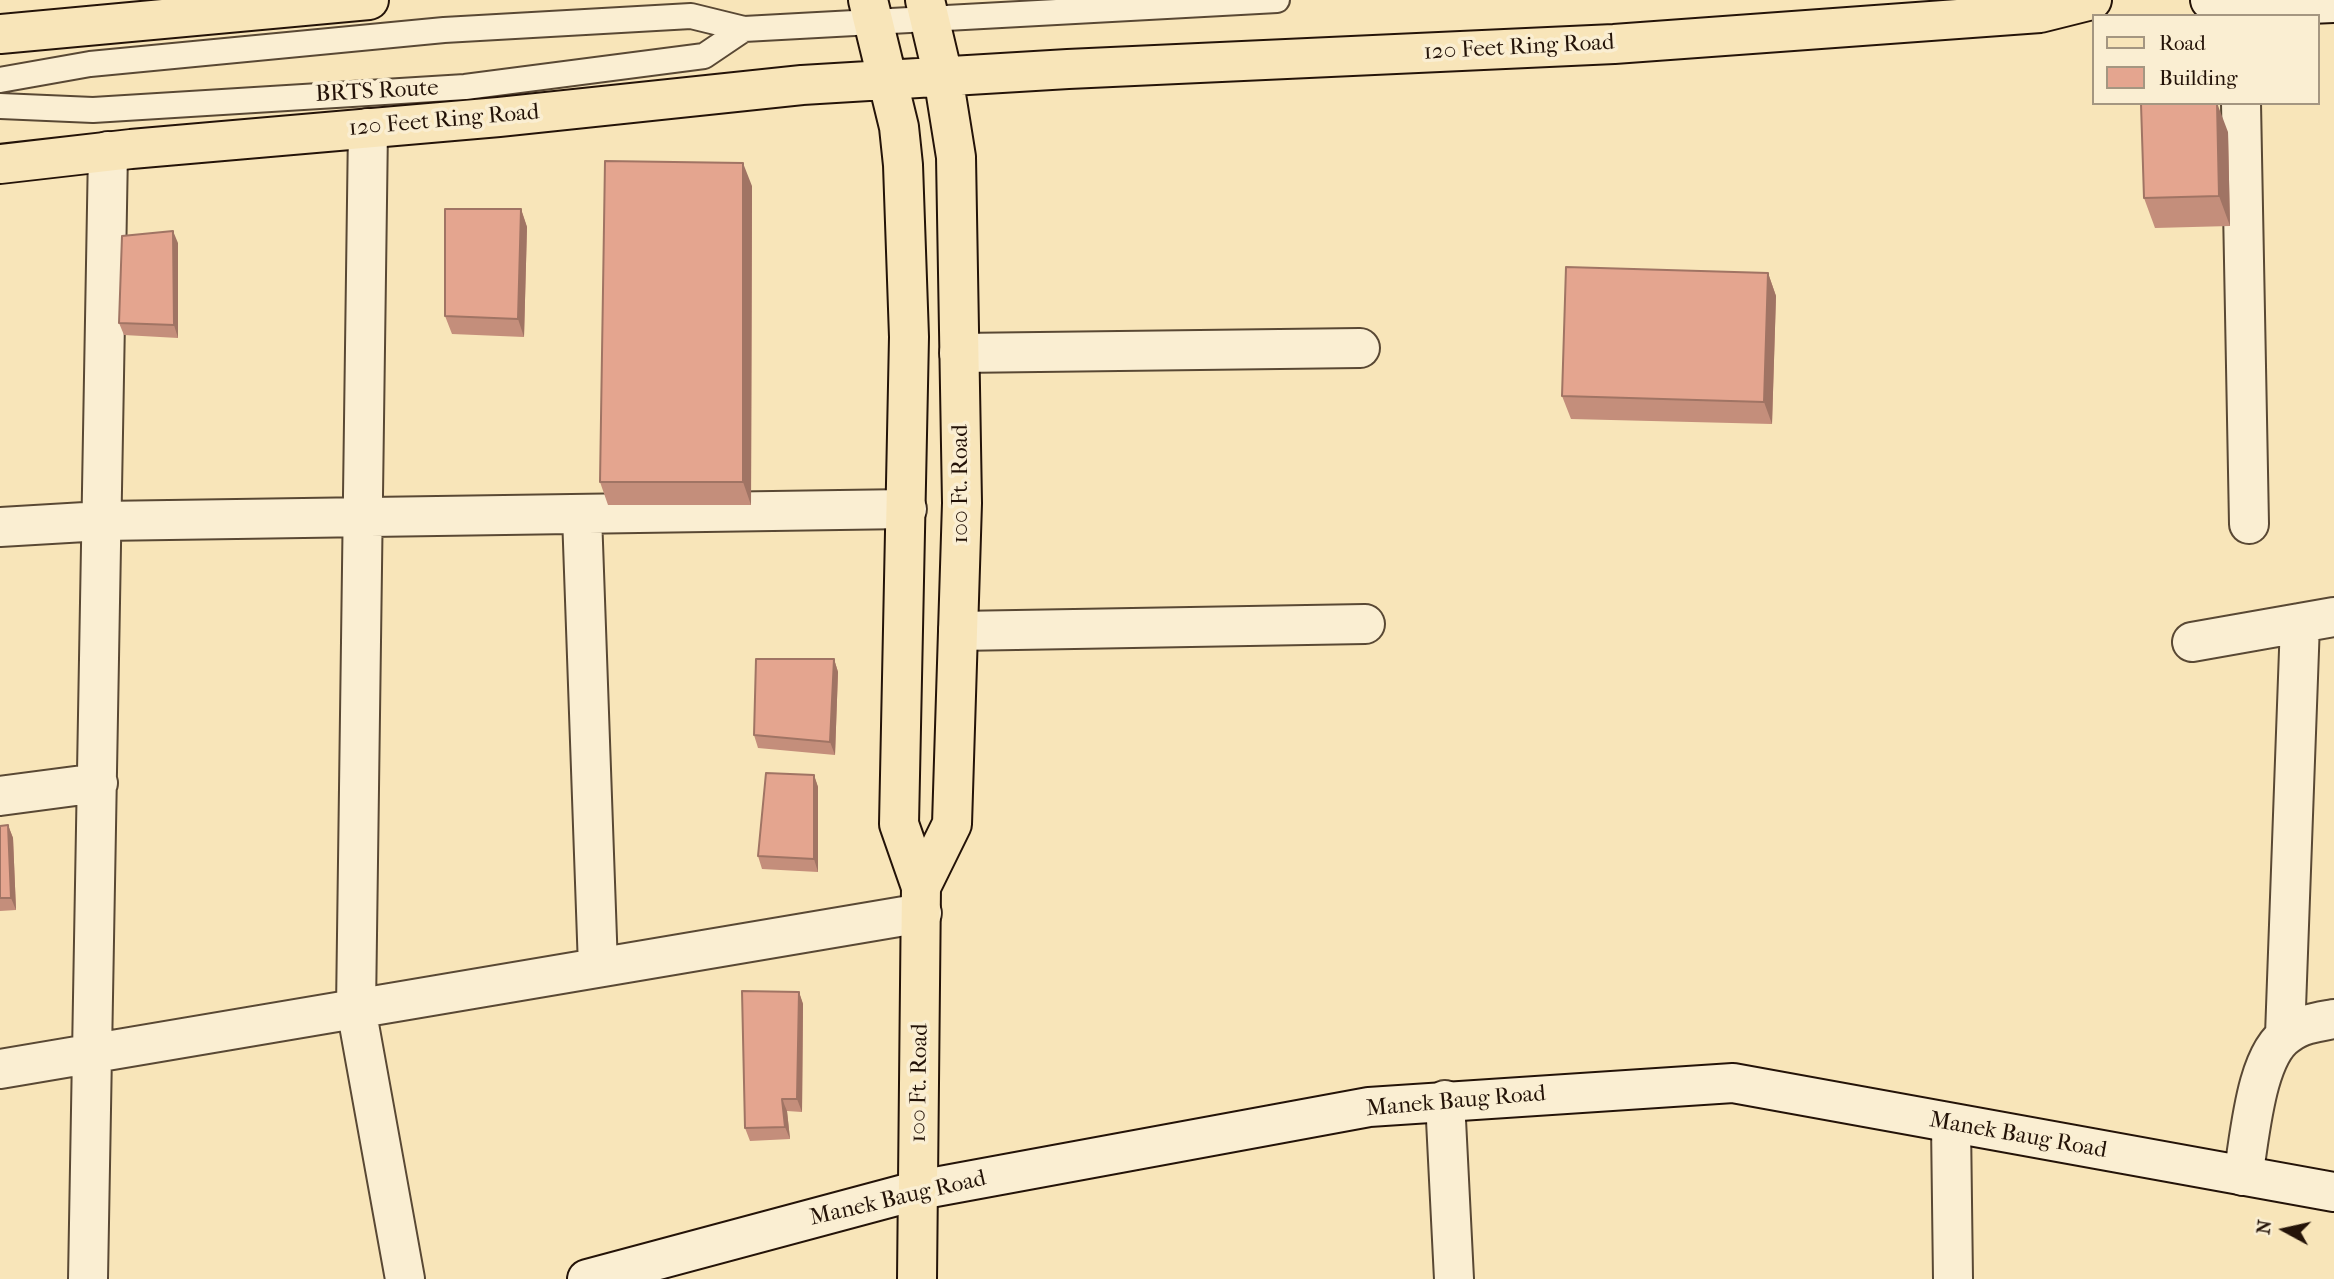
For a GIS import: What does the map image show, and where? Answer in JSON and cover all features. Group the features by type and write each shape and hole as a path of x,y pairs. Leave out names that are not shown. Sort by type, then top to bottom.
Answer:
{"main road":[{"path":"0,34 255,5 369,0"},
{"name":"120 Feet Ring Road","path":"0,164 108,151 802,85 1614,44 2040,13 2092,0"},
{"name":"100 Ft. Road","path":"922,900 952,824 962,503 956,157 943,76 927,9"},
{"name":"100 Ft. Road","path":"871,11 899,127 903,165 909,337 899,824 922,900 917,1279"}],"street":[{"path":"2229,8 2334,3"},
{"path":"2241,105 2249,524"},
{"path":"368,128 356,1008 405,1279"},
{"path":"88,1279 108,151"},
{"path":"960,353 1360,348"},
{"path":"0,527 102,521 907,509"},
{"path":"582,514 598,967"},
{"path":"2192,642 2317,620 2285,1035"},
{"path":"958,631 1365,624"},
{"path":"0,796 98,783"},
{"path":"0,1069 598,967 922,900"},
{"path":"2243,1176 2264,1066 2285,1035 2302,1026 2334,1019"},
{"name":"Manek Baug Road","path":"587,1279 640,1272 919,1190 1369,1107 1733,1083 2334,1192"},
{"path":"1445,1100 1454,1279"},
{"path":"1951,1124 1953,1279"}],"lane":[{"path":"0,80 90,64 444,30 691,16 744,29 871,11 1277,0"},
{"name":"BRTS Route","path":"0,106 93,110 465,87 704,56 744,29"}],"building":[{"path":"2141,105 2217,105 2219,196 2144,198"},
{"path":"605,161 743,163 743,482 600,482"},
{"path":"445,209 521,209 518,319 445,316"},
{"path":"173,231 174,325 119,323 122,236"},
{"path":"1566,267 1768,273 1764,402 1562,396"},
{"path":"756,659 834,659 830,742 754,735"},
{"path":"766,773 814,775 814,859 758,856"},
{"path":"8,825 11,898 0,898 0,826"},
{"path":"742,991 799,992 797,1099 782,1099 785,1127 745,1128"}]}
